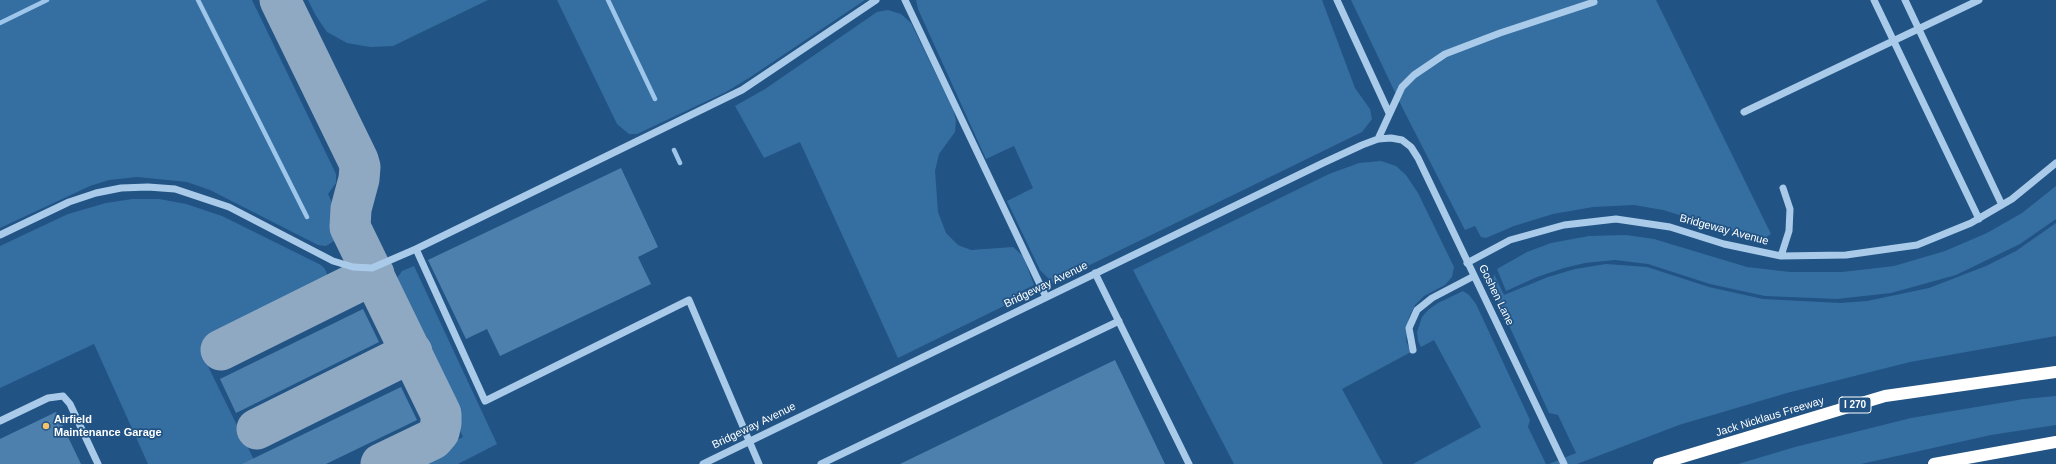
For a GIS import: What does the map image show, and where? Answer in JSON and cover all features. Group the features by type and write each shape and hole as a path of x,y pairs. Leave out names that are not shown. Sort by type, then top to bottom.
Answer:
{"highway":[{"name":"Jack Nicklaus Freeway","path":"1659,464 1885,396 2056,372"},
{"path":"1934,464 2056,442"}],"street":[{"path":"0,235 75,200 121,188 175,188 228,207 333,261 353,267 372,268 416,249 742,90 876,0"},
{"path":"905,0 1046,297"},
{"path":"1337,0 1389,113"},
{"path":"1874,0 1979,219"},
{"path":"1905,0 2002,205"},
{"path":"1744,112 1978,0"},
{"path":"1378,139 1402,87 1414,75 1445,54 1500,33 1594,2"},
{"name":"Bridgeway Avenue","path":"703,464 1323,163 1378,139 1402,140"},
{"name":"Goshen Lane","path":"1402,140 1411,147 1418,158 1564,464"},
{"name":"Bridgeway Avenue","path":"1468,263 1510,240 1564,225 1616,219 1670,227 1724,244 1781,256 1846,255 1917,245 1979,219 2002,205 2056,163"},
{"path":"1781,256 1789,231 1790,209 1783,188"},
{"path":"416,249 485,401 689,300 759,464"},
{"path":"1095,273 1189,464"},
{"path":"1413,350 1409,328 1417,310 1432,298 1474,276"},
{"path":"822,464 1119,321"},
{"path":"0,421 48,398 63,396 70,404 98,464"}],"shaded area":[{"path":"0,0 252,0 336,174 336,183 328,194 342,224 342,230 337,239 326,246 318,245 210,190 187,182 137,177 109,180 90,186 0,228"},
{"path":"308,0 488,0 393,46 370,47 347,43 327,32 316,16"},
{"path":"557,0 865,0 726,92 637,134 629,134 617,124"},
{"path":"916,0 1322,0 1355,88 1370,109 1372,119 1362,132 1053,283 1040,270 1007,201 1033,188 1014,146 986,159 918,9"},
{"path":"1351,0 1656,0 1771,234 1763,239 1752,237 1663,210 1634,205 1593,207 1553,214 1514,226 1486,238 1481,237 1475,226 1465,230 1403,109"},
{"path":"888,10 901,14 911,23 953,109 956,120 955,132 939,154 935,171 938,212 946,233 958,245 971,250 1013,247 1023,256 1034,285 1014,295 1014,301 898,358 800,142 764,158 735,106 765,89 877,12"},
{"path":"1381,161 1396,166 1406,175 1418,193 1454,267 1452,277 1445,285 1424,296 1415,305 1409,317 1406,341 1411,352 1342,389 1383,464 1234,464 1133,270 1329,174 1359,163"},
{"path":"2056,186 2056,219 2020,244 1956,275 1891,293 1837,299 1765,296 1710,284 1648,264 1615,260 1585,263 1564,268 1537,277 1506,291 1497,269 1527,252 1551,243 1589,236 1626,235 1654,239 1747,267 1790,272 1842,272 1894,266 1945,251 1987,233 2022,213"},
{"path":"132,199 159,199 186,204 222,216 321,265 325,269 328,277 327,284 319,293 201,352 256,464 148,464 94,344 0,388 0,246 68,214 106,203"},
{"path":"2056,223 2056,336 1910,362 1787,393 1679,425 1577,464 1549,464 1576,453 1558,415 1549,413 1492,288 1494,274 1504,295 1548,277 1575,269 1606,264 1647,267 1709,287 1763,299 1840,303 1867,301 1929,288 1986,266 2016,251"},
{"path":"414,266 497,444 458,464 408,464 463,437 393,294 395,281 402,271"},
{"path":"1463,291 1469,295 1476,304 1530,420 1528,427 1546,464 1413,464 1481,427 1434,340 1421,347 1418,341 1417,332 1422,317 1428,310 1438,303"},
{"path":"2056,396 2056,425 1991,435 1861,464 1738,464 1795,447 1911,418 2024,399"}],"building":[{"path":"621,168 658,247 638,257 651,284 500,356 487,329 466,339 428,260"},
{"path":"363,309 379,342 236,413 220,379"},
{"path":"1115,360 1165,464 900,464"},
{"path":"401,387 417,420 326,464 242,464"},
{"name":"Airfield Maintenance Garage","path":"56,412 81,464 0,464 0,439"}],"waterway":[{"path":"0,23 47,0"},
{"path":"198,0 307,217"},
{"path":"608,0 655,99"},
{"path":"674,150 680,163"}],"taxiway":[{"path":"280,0 358,160 360,167 359,179 351,209 350,227 441,414 439,432 433,439 381,464"},
{"path":"221,350 374,274"},
{"path":"257,429 412,352"}],"place":[{"name":"Airfield Maintenance Garage","path":"46,426"}]}
